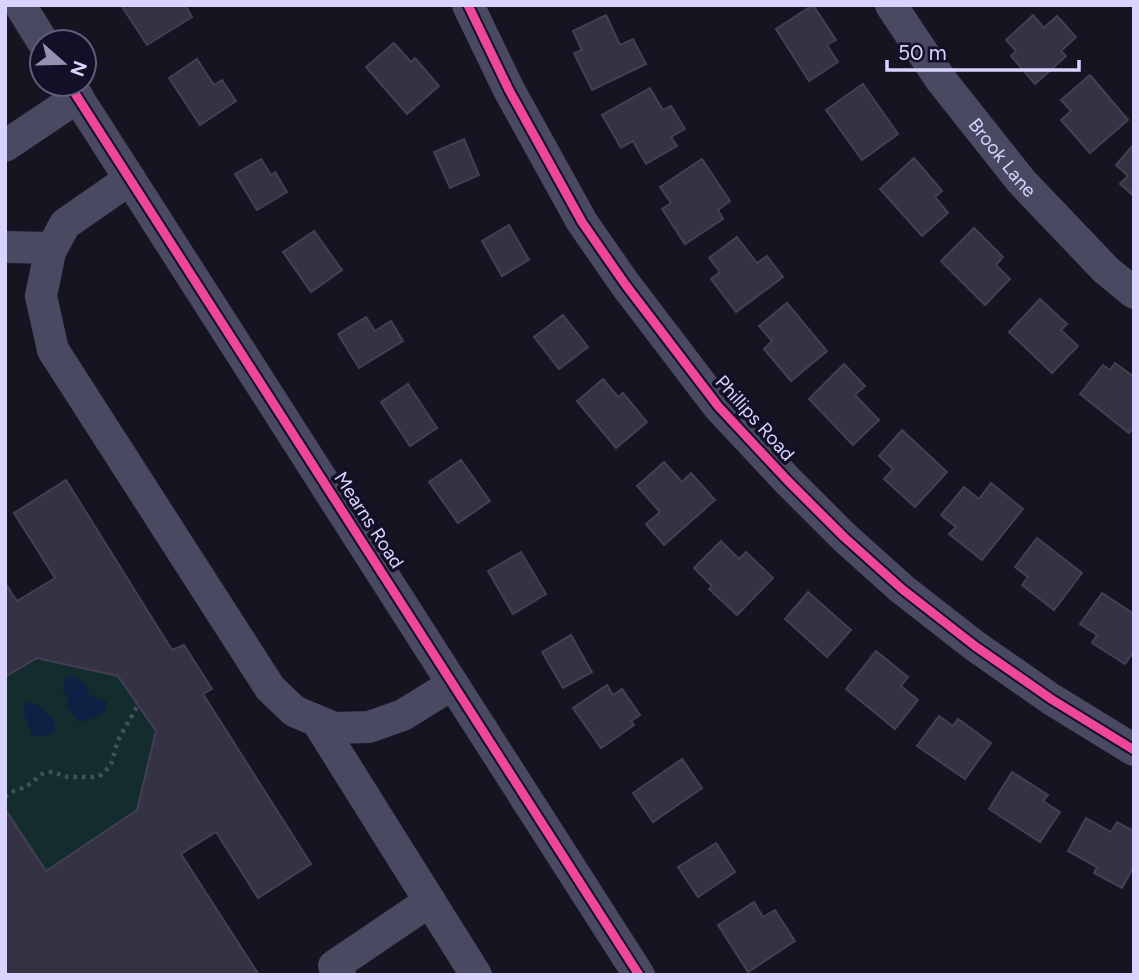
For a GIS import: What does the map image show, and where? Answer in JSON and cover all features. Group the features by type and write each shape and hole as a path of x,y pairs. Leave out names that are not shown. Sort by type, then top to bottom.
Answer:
{"street":[{"path":"20,5 34,28"},
{"name":"Phillips Road","path":"468,5 509,90 582,222 625,284 718,406 844,537 902,589 975,646 1051,699 1134,750"},
{"name":"Brook Lane","path":"891,5 941,80 1022,182 1106,270 1134,293"},
{"path":"5,146 65,98"},
{"name":"Mearns Road","path":"78,98 639,975"},
{"path":"130,179 65,224 52,248 41,296 53,351 270,688 294,711 334,728 369,727 404,715 453,684"},
{"path":"5,247 52,248"},
{"path":"317,721 476,975"},
{"path":"340,975 334,966 430,901"}],"path":[{"path":"5,797 26,787 42,774 51,772 68,777 101,775 111,765 118,740 138,705"}],"green space":[{"path":"37,658 118,676 156,731 137,810 46,871 5,809 5,677"}],"water":[{"path":"66,676 79,679 90,696 106,701 103,712 91,719 77,721 67,706 69,699 63,690"},
{"path":"27,702 46,711 56,730 44,736 32,734 23,711"}],"building":[{"path":"121,5 185,5 192,17 147,45"},
{"path":"813,5 836,40 827,45 838,62 809,81 776,29"},
{"path":"606,15 620,45 633,39 646,64 592,90 574,53 582,50 573,31"},
{"path":"1033,15 1044,28 1057,16 1076,37 1061,51 1066,56 1035,84 1011,56 1016,51 1006,40"},
{"path":"394,43 411,62 415,58 439,86 407,114 366,67"},
{"path":"197,59 214,85 222,80 236,101 200,125 169,78"},
{"path":"1090,75 1128,120 1090,153 1061,120 1071,111 1061,100"},
{"path":"863,84 898,134 862,160 826,110"},
{"path":"650,88 663,110 671,106 685,129 671,137 677,146 646,164 633,141 621,148 602,115"},
{"path":"464,139 479,175 450,188 434,152"},
{"path":"1134,144 1134,196 1120,184 1128,176 1116,165"},
{"path":"914,158 942,191 935,197 948,213 922,236 880,189"},
{"path":"261,159 271,175 275,172 287,192 257,210 235,174"},
{"path":"702,159 730,201 718,210 723,219 685,244 662,209 671,203 660,187"},
{"path":"509,225 529,260 502,276 482,241"},
{"path":"974,228 1003,257 996,265 1010,279 985,305 941,261"},
{"path":"314,231 342,270 311,292 283,252"},
{"path":"737,237 757,263 767,256 783,277 736,312 711,279 720,272 709,258"},
{"path":"1040,299 1067,324 1061,330 1078,346 1052,373 1009,332"},
{"path":"787,303 827,351 791,381 764,349 772,341 759,326"},
{"path":"563,315 588,347 559,369 534,337"},
{"path":"366,317 375,331 391,321 403,341 359,368 338,334"},
{"path":"1115,363 1134,377 1134,426 1129,433 1080,394 1103,365 1110,370"},
{"path":"844,364 865,386 855,395 879,420 853,445 809,399"},
{"path":"603,379 618,397 623,393 647,422 616,448 577,401"},
{"path":"408,384 437,428 410,446 381,402"},
{"path":"902,430 947,472 915,507 884,479 893,469 879,456"},
{"path":"461,460 490,501 458,523 429,482"},
{"path":"664,462 682,482 691,473 715,500 664,545 646,524 660,512 637,486"},
{"path":"66,480 172,650 184,645 212,689 203,694 311,864 258,898 216,832 181,854 259,975 5,975 5,809 46,871 137,810 156,731 118,676 37,658 5,677 5,583 17,601 55,578 14,513"},
{"path":"991,483 1023,509 982,560 949,534 956,527 941,515 964,487 979,499"},
{"path":"1037,538 1082,573 1054,610 1022,585 1028,577 1015,567"},
{"path":"721,541 739,559 746,552 773,578 737,615 709,589 712,586 694,568"},
{"path":"521,552 546,594 513,614 488,571"},
{"path":"808,592 851,630 827,657 785,619"},
{"path":"1102,593 1134,614 1134,651 1125,664 1092,643 1097,635 1080,624"},
{"path":"571,635 592,672 563,688 542,652"},
{"path":"876,651 908,677 901,686 918,700 895,729 846,689"},
{"path":"607,685 613,695 622,689 640,715 631,721 634,725 601,748 573,708"},
{"path":"939,716 953,726 958,719 991,743 965,779 917,746"},
{"path":"682,759 702,788 653,822 633,793"},
{"path":"1012,772 1048,795 1043,801 1060,812 1040,842 989,809"},
{"path":"1086,818 1111,832 1117,822 1134,831 1134,866 1122,888 1094,873 1097,867 1068,851"},
{"path":"716,843 735,872 698,897 678,867"},
{"path":"754,902 763,917 775,910 795,941 748,972 718,925"}],"cycle path":[{"path":"468,5 509,90 582,222 625,284 718,406 844,537 902,589 975,646 1051,699 1134,750"},
{"path":"78,98 639,975"}]}
